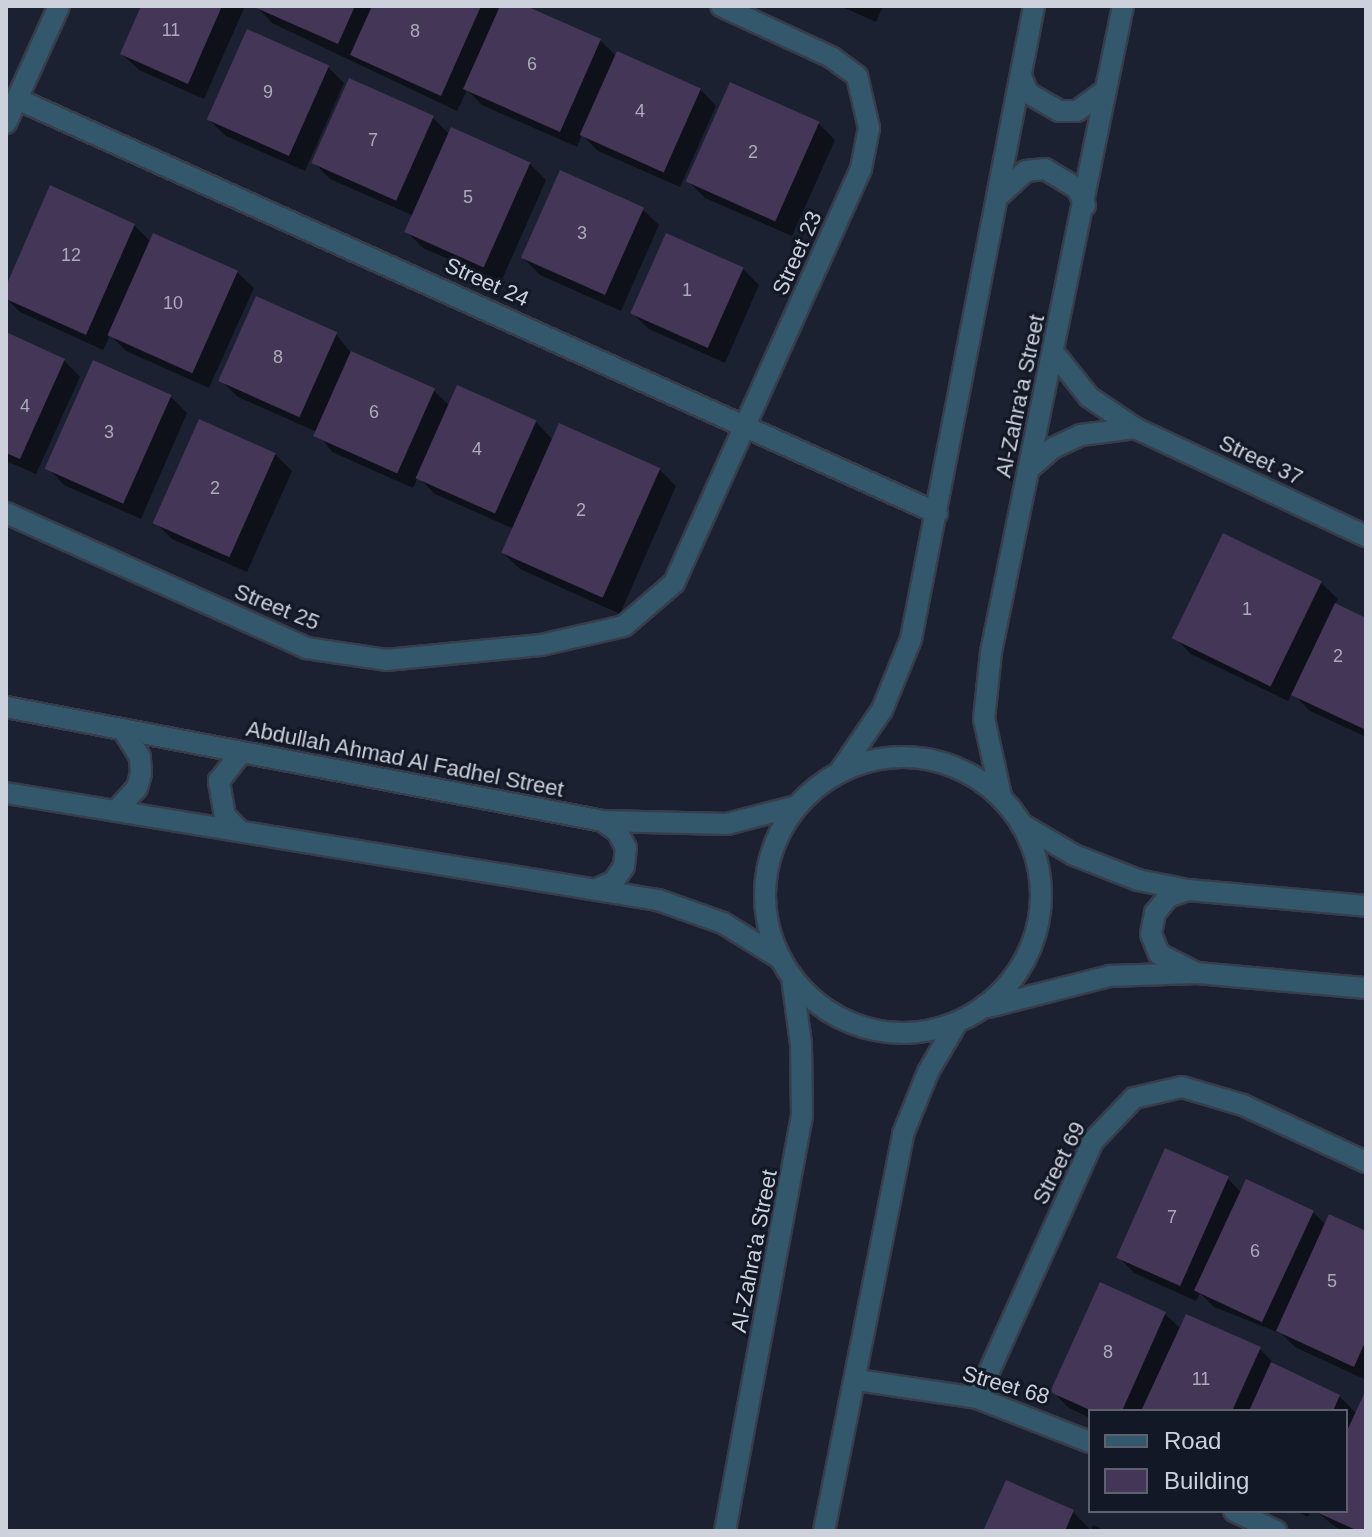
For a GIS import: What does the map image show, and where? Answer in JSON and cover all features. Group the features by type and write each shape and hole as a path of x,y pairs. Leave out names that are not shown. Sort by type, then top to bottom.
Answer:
{"street":[{"path":"6,123 59,6"},
{"name":"Street 23","path":"674,583 861,169 869,128 857,76 831,57 721,6"},
{"path":"841,770 904,756 939,761 973,774 1001,796 1023,825 1038,858 1042,899 1036,939 1017,976 984,1008 955,1026 909,1034 875,1031 814,1001 792,977 781,959 767,921 764,890 768,860 796,806 841,770 882,710 911,639 1034,6"},
{"name":"Al-Zahra'a Street","path":"1001,796 984,719 991,652 1085,205 1123,6"},
{"path":"1021,76 1028,93 1059,111 1077,111 1106,90"},
{"name":"Street 24","path":"17,99 746,424 937,513"},
{"path":"999,196 1026,171 1045,169 1077,188 1085,205"},
{"name":"Street 37","path":"1054,353 1089,397 1135,428 1366,536"},
{"path":"1030,468 1053,448 1081,435 1135,428"},
{"name":"Street 25","path":"6,513 306,648 386,660 541,645 624,626 674,583"},
{"name":"Abdullah Ahmad Al Fadhel Street","path":"6,707 603,821 727,824 796,806"},
{"path":"116,811 137,788 141,773 140,757 124,731"},
{"path":"238,829 225,816 219,781 241,753"},
{"path":"6,793 658,900 723,923 781,959"},
{"path":"597,889 614,881 624,866 626,848 618,832 603,821"},
{"path":"1023,825 1074,855 1138,880 1188,890 1366,906"},
{"path":"1188,890 1168,897 1155,913 1151,934 1159,954 1197,973"},
{"path":"984,1008 1110,976 1197,973 1366,988"},
{"name":"Al-Zahra'a Street","path":"725,1531 802,1116 801,1044 792,977"},
{"path":"824,1531 857,1380 903,1134 928,1072 955,1026"},
{"name":"Street 69","path":"977,1398 1093,1141 1134,1098 1182,1087 1243,1105 1366,1162"},
{"name":"Street 68","path":"857,1380 977,1398 1088,1441"},
{"path":"1238,1513 1276,1531"}],"building":[{"path":"141,6 222,6 188,84 120,54"},
{"path":"252,6 355,6 338,44"},
{"path":"372,6 481,6 441,96 350,55"},
{"path":"500,6 526,6 601,39 560,132 463,89"},
{"path":"247,29 329,66 289,156 207,119"},
{"path":"617,51 701,88 664,172 580,135"},
{"path":"349,78 434,116 396,201 311,163"},
{"path":"730,82 820,122 775,221 686,182"},
{"path":"451,127 530,162 484,267 404,232"},
{"path":"560,170 644,207 605,295 521,258"},
{"path":"50,185 135,224 86,335 6,299 6,286"},
{"path":"153,233 238,271 192,373 107,335"},
{"path":"666,233 744,268 708,348 630,313"},
{"path":"256,296 337,332 299,417 218,381"},
{"path":"6,332 65,359 20,459 6,453"},
{"path":"351,351 435,388 397,473 313,436"},
{"path":"93,360 172,395 123,504 45,469"},
{"path":"457,385 536,420 495,514 416,478"},
{"path":"199,419 276,453 229,557 153,523"},
{"path":"559,423 660,468 603,598 501,553"},
{"path":"1223,533 1322,581 1271,686 1172,638"},
{"path":"1335,603 1366,618 1366,730 1291,695"},
{"path":"1165,1148 1229,1176 1180,1286 1116,1258"},
{"path":"1246,1179 1314,1211 1262,1322 1194,1290"},
{"path":"1329,1214 1366,1231 1366,1340 1354,1367 1276,1331"},
{"path":"1100,1282 1166,1312 1123,1409 1088,1409 1050,1392"},
{"path":"1186,1314 1261,1347 1233,1409 1142,1409"},
{"path":"1271,1362 1340,1395 1334,1409 1250,1409"},
{"path":"1364,1394 1366,1531 1358,1531 1318,1513 1348,1513 1348,1429"},
{"path":"1006,1480 1074,1510 1065,1531 983,1531"}]}
